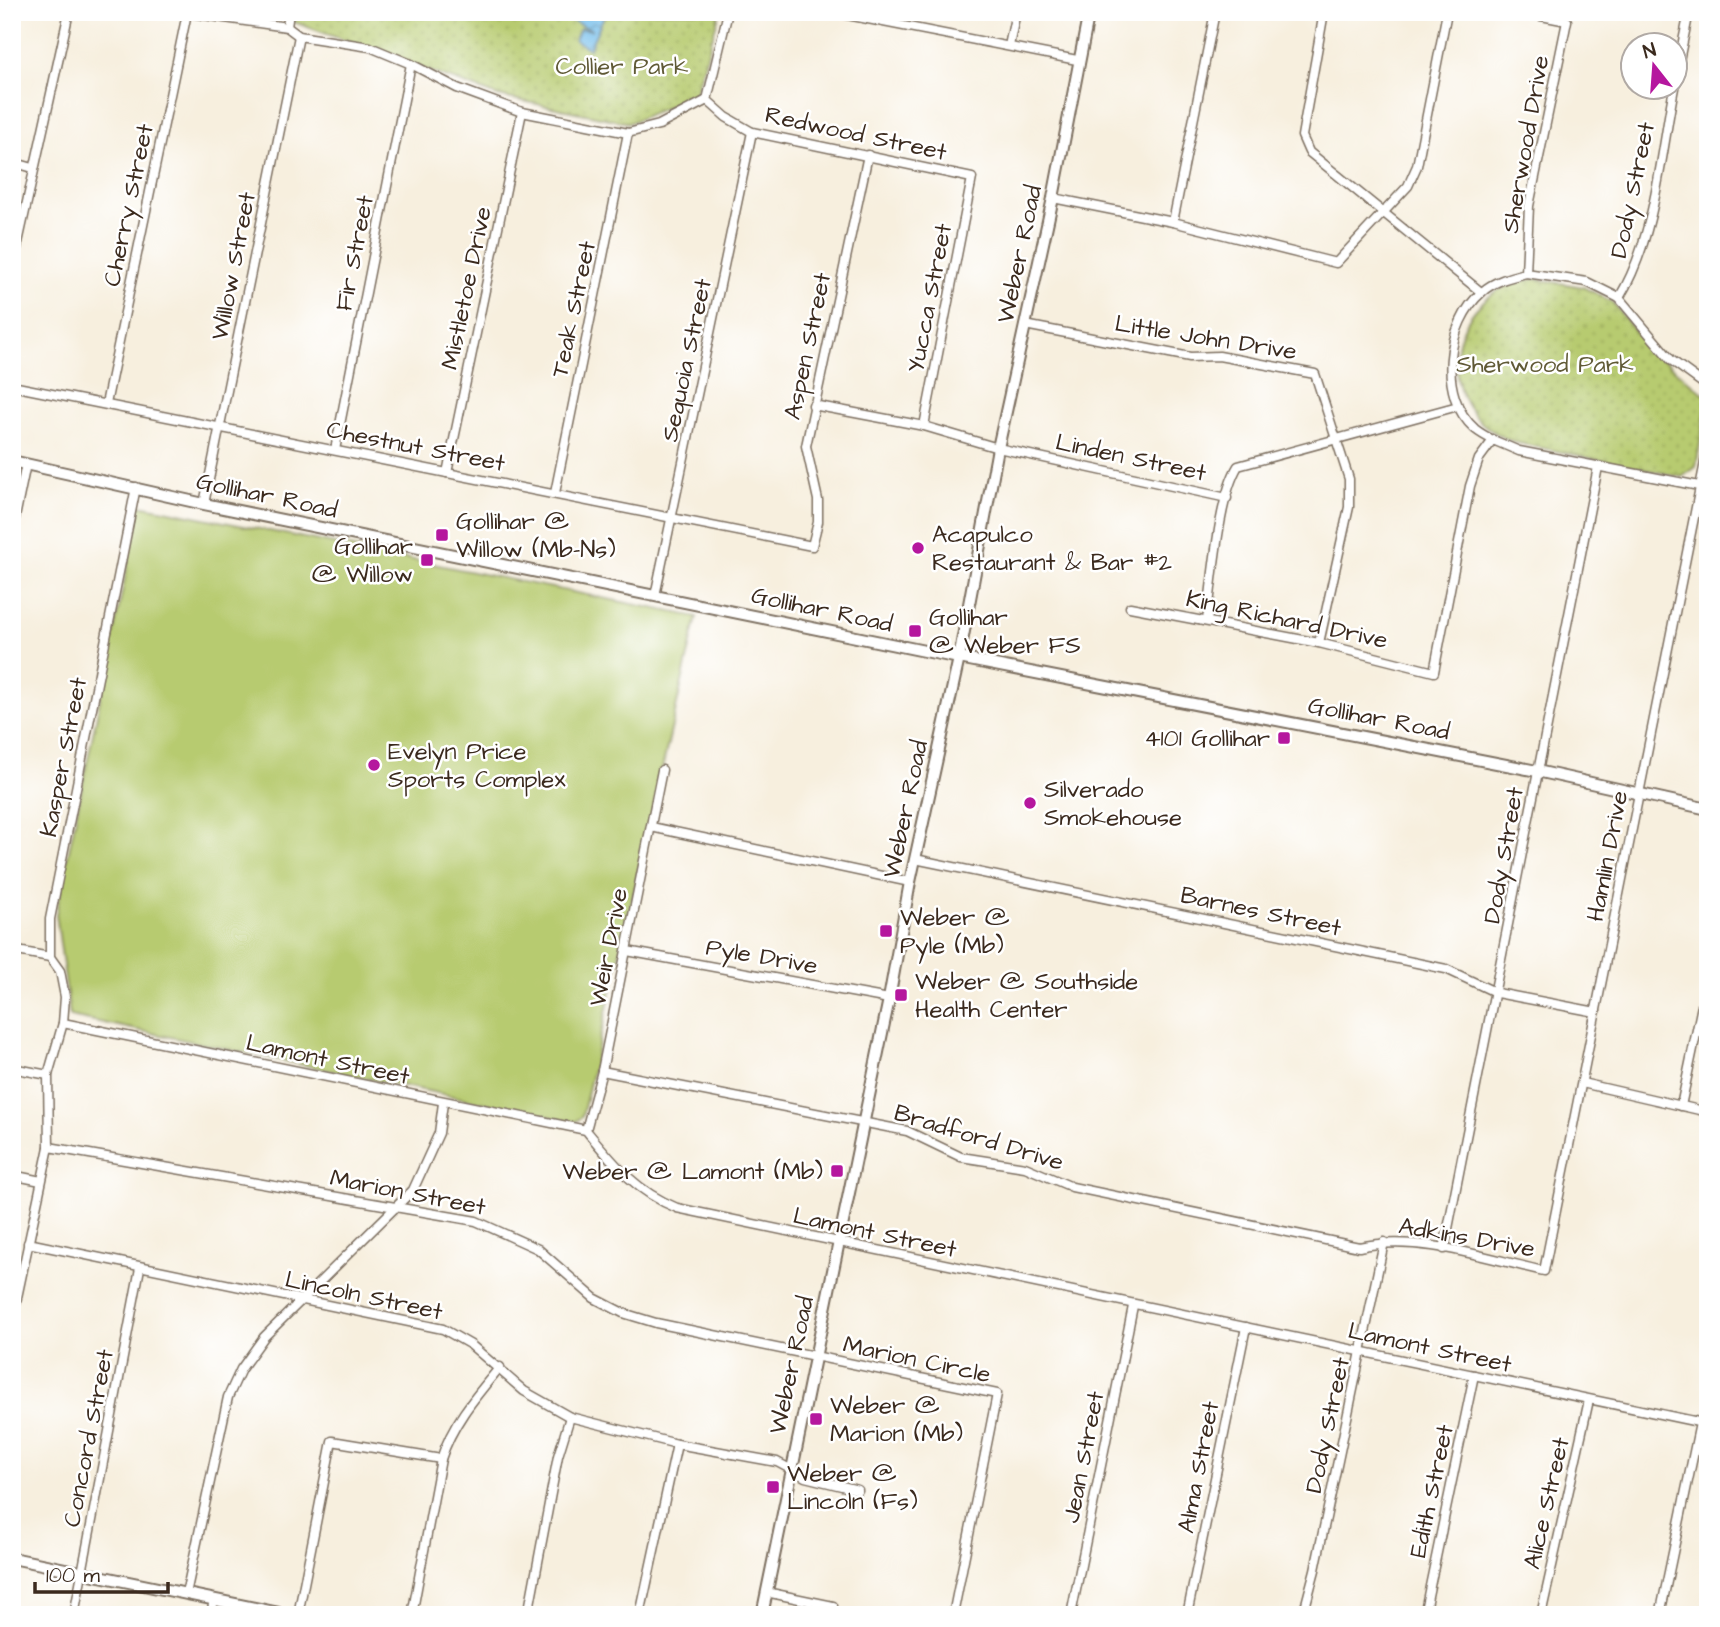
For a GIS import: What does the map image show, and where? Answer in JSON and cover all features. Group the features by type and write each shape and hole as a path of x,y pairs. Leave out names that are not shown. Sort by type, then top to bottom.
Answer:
{"main road":[{"name":"Weber Road","path":"762,1615 790,1469 864,1124 910,882 959,658 998,448 1053,198 1088,12"},
{"name":"Gollihar Road","path":"12,461 204,504 959,658 1537,771 1708,808"},
{"path":"12,1558 289,1615"}],"street":[{"path":"12,270 69,12"},
{"path":"286,27 289,12"},
{"path":"185,13 286,27 299,36 370,47 411,64 457,88 522,112 628,133 659,124 707,100 728,12"},
{"path":"832,12 896,22 1077,60"},
{"path":"896,22 898,12"},
{"path":"1009,46 1016,12"},
{"path":"1173,222 1215,12"},
{"path":"1324,12 1302,136 1309,152 1481,292"},
{"path":"1053,198 1173,222 1336,263 1408,186 1417,166 1447,12"},
{"name":"Sherwood Drive","path":"1521,12 1567,21 1529,206 1526,273"},
{"name":"Dody Street","path":"1685,32 1689,12"},
{"name":"Cherry Street","path":"106,404 185,13"},
{"name":"Willow Street","path":"204,504 299,36"},
{"name":"Fir Street","path":"335,450 411,64"},
{"name":"Redwood Street","path":"707,100 726,117 752,132 972,178"},
{"name":"Dody Street","path":"1619,298 1634,274 1643,247 1671,102"},
{"name":"Mistletoe Drive","path":"447,473 522,112"},
{"name":"Sequoia Street","path":"655,596 752,132"},
{"name":"Teak Street","path":"555,493 628,133"},
{"name":"Aspen Street","path":"811,546 818,522 818,500 806,446 868,155"},
{"path":"12,162 33,168"},
{"name":"Yucca Street","path":"924,426 972,178"},
{"path":"1699,486 1519,451 1493,440 1474,429 1458,406 1452,386 1453,346 1466,310 1481,292 1502,280 1526,273 1587,282 1619,298 1671,360 1708,387"},
{"name":"Little John Drive","path":"1025,325 1190,357 1219,356 1315,374 1349,479 1349,507 1319,643"},
{"name":"Chestnut Street","path":"12,386 811,546"},
{"name":"Linden Street","path":"813,405 924,426 998,448 1227,498 1231,478 1238,466 1458,406"},
{"name":"King Richard Drive","path":"1130,607 1319,643 1434,672 1470,486 1479,459 1493,440"},
{"name":"Hamlin Drive","path":"1544,1271 1708,447"},
{"path":"12,532 26,464"},
{"name":"Dody Street","path":"1444,1249 1497,993 1537,771 1598,467"},
{"name":"Kasper Street","path":"12,1321 50,1147 48,1075 63,1023 65,997 60,971 50,957 50,919 136,487"},
{"path":"1207,620 1227,498"},
{"name":"Weir Drive","path":"586,1130 602,1071 662,770"},
{"path":"651,827 910,882"},
{"name":"Barnes Street","path":"915,859 1446,969 1497,993 1597,1012"},
{"path":"12,950 50,957"},
{"name":"Pyle Drive","path":"627,951 889,999"},
{"path":"1681,1106 1708,977"},
{"name":"Lamont Street","path":"63,1023 443,1103 586,1130 614,1165 649,1197 677,1208 1704,1424"},
{"path":"12,1068 48,1075"},
{"name":"Bradford Drive","path":"602,1071 907,1131 961,1157 1025,1167 1072,1187 1359,1247 1384,1242"},
{"path":"1582,1083 1708,1112"},
{"path":"186,1594 228,1397 241,1369 264,1337 413,1190 439,1133 443,1103"},
{"name":"Marion Street","path":"50,1147 475,1221 513,1235 538,1249 594,1298 623,1313 656,1323 815,1357"},
{"path":"12,1175 41,1181"},
{"name":"Dody Street","path":"1303,1615 1384,1242"},
{"name":"Adkins Drive","path":"1384,1242 1444,1249 1544,1271"},
{"name":"Lincoln Street","path":"28,1243 299,1302 443,1329 471,1345 500,1367 524,1391 570,1417 677,1444 777,1462 805,1477 858,1490"},
{"name":"Concord Street","path":"74,1615 140,1268"},
{"name":"Jean Street","path":"1071,1615 1133,1306"},
{"name":"Alma Street","path":"1187,1615 1246,1327"},
{"name":"Marion Circle","path":"815,1357 997,1394 953,1615"},
{"path":"412,1615 441,1459 448,1436 463,1412 500,1367"},
{"name":"Edith Street","path":"1424,1615 1474,1375"},
{"name":"Alice Street","path":"1541,1615 1589,1400"},
{"path":"528,1615 558,1456 570,1417"},
{"path":"1660,1615 1704,1424"},
{"path":"298,1615 332,1441 441,1459"},
{"path":"640,1615 677,1444"},
{"path":"766,1592 833,1606"},
{"path":"211,1615 214,1599"}],"green space":[{"name":"Collier Park","path":"296,12 484,12 537,23 540,12 720,12 695,95 629,123 498,96 294,22"},
{"name":"Sherwood Park","path":"1536,279 1583,287 1611,301 1649,348 1708,397 1696,467 1682,477 1518,443 1488,428 1468,406 1458,380 1457,353 1465,327 1481,304 1505,287"},
{"name":"Evelyn Price Sports Complex","path":"140,505 697,617 582,1117 575,1122 70,1016 56,914"}],"water":[{"path":"568,12 605,14 589,49 575,40 580,28 592,30 566,18"}],"place":[{"name":"Gollihar @ Willow (Mb-Ns)","path":"442,535"},
{"name":"Acapulco Restaurant & Bar #2","path":"918,548"},
{"name":"Gollihar @ Willow","path":"427,560"},
{"name":"Gollihar @ Weber FS","path":"915,631"},
{"name":"4101 Gollihar","path":"1284,738"},
{"name":"Evelyn Price Sports Complex","path":"374,765"},
{"name":"Silverado Smokehouse","path":"1030,803"},
{"name":"Weber @ Pyle (Mb)","path":"886,931"},
{"name":"Weber @ Southside Health Center","path":"901,995"},
{"name":"Weber @ Lamont (Mb)","path":"837,1171"},
{"name":"Weber @ Marion (Mb)","path":"816,1419"},
{"name":"Weber @ Lincoln (Fs)","path":"773,1487"}]}
